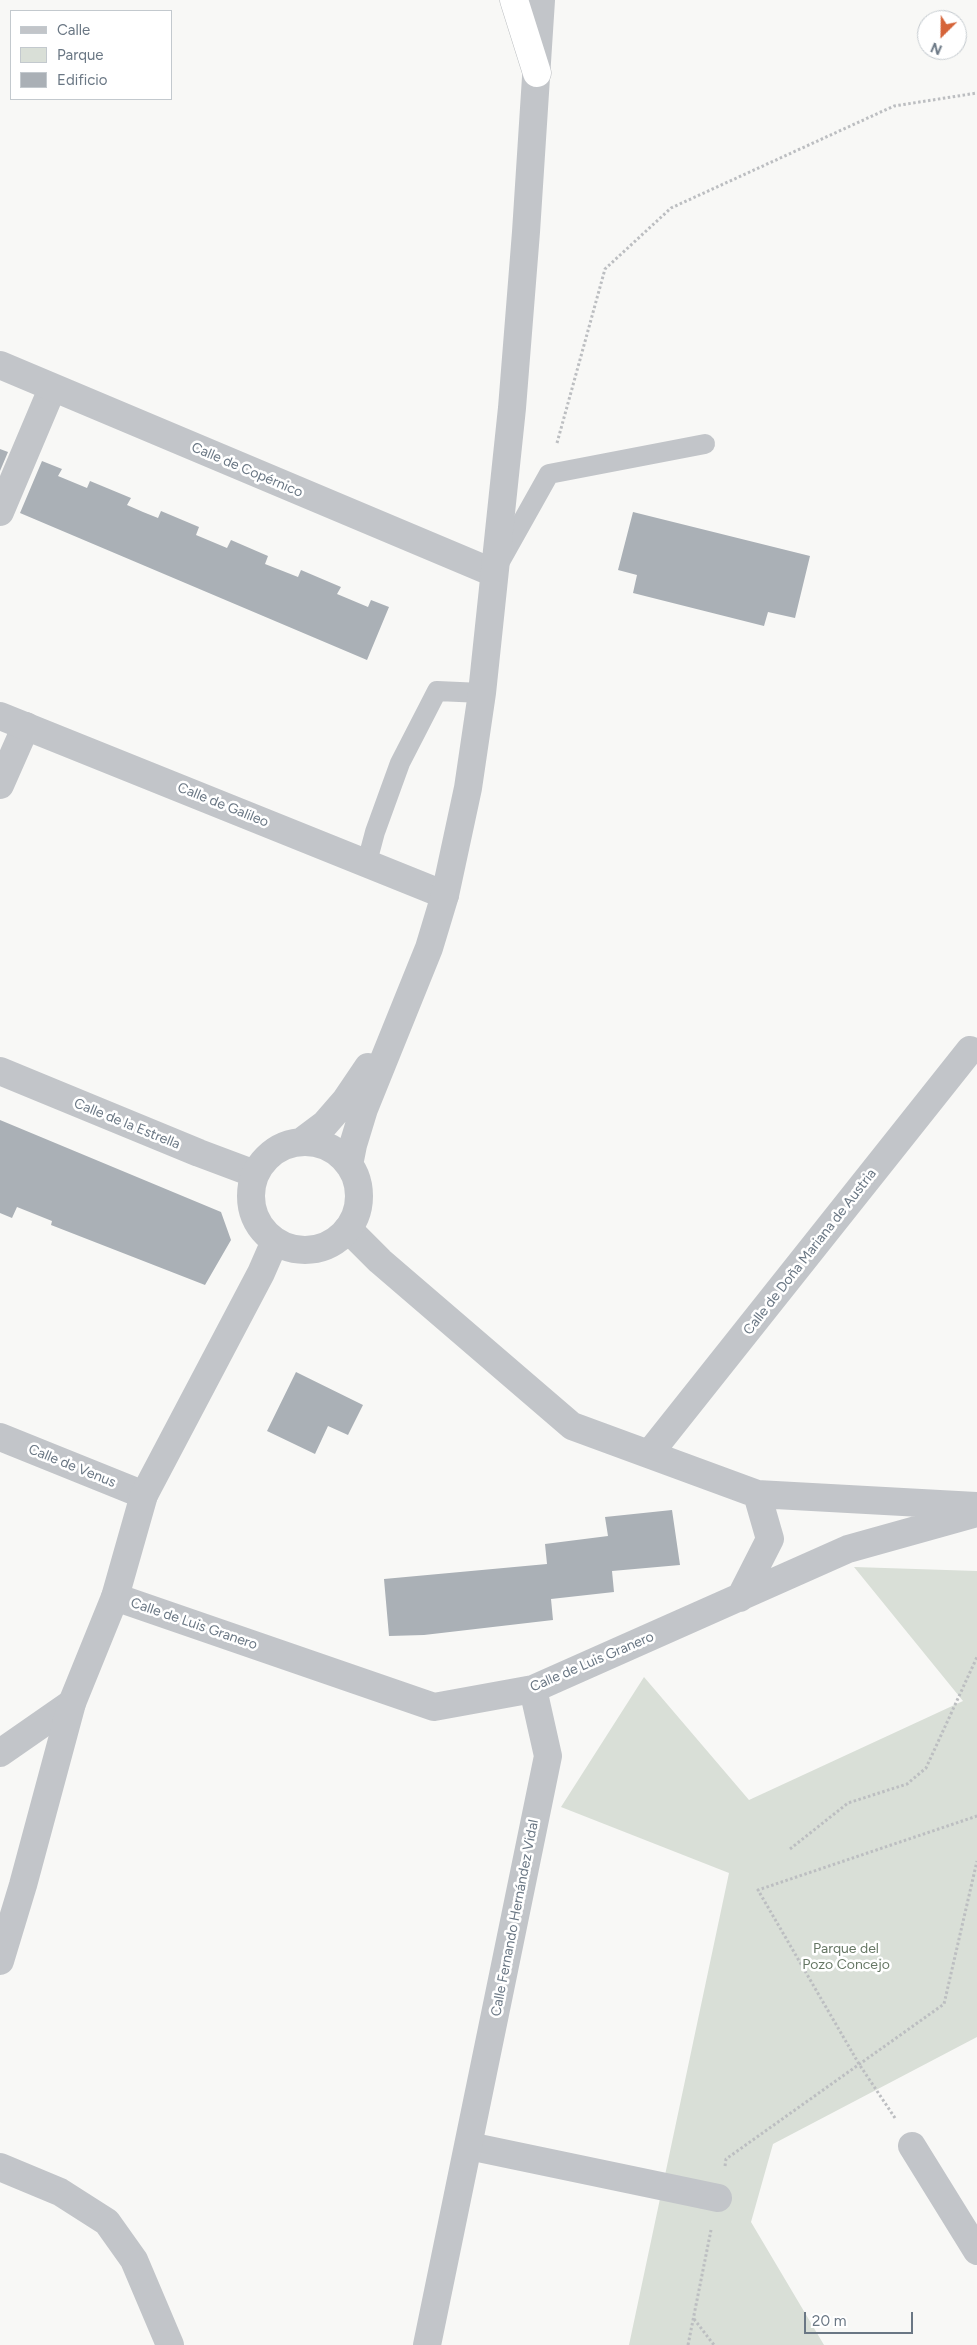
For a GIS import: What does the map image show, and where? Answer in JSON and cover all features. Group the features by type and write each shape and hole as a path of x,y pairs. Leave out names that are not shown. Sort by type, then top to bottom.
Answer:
{"highway":[{"path":"514,0 537,73"}],"street":[{"path":"350,1165 353,1145 364,1109 429,948 445,895 468,788 482,693 512,408 537,73 540,0"},
{"name":"Calle de Copérnico","path":"0,366 494,574"},
{"path":"0,512 52,389"},
{"name":"Calle de Galileo","path":"0,716 367,862 445,895"},
{"path":"0,785 26,726"},
{"path":"301,1142 324,1124 345,1101 409,1000"},
{"name":"Calle de Doña Mariana de Austria","path":"650,1454 970,1050"},
{"name":"Calle de la Estrella","path":"0,1071 199,1153 256,1174"},
{"path":"301,1142 320,1144 336,1152 350,1165 357,1181 359,1198 356,1214 348,1229 336,1241 322,1248 306,1250 290,1248 275,1241 264,1231 255,1218 251,1204 251,1188 263,1162 274,1152 287,1145 301,1142"},
{"path":"348,1229 380,1261 572,1426 757,1494 977,1506"},
{"path":"0,1961 23,1885 72,1703 115,1597 144,1496 261,1273 275,1241"},
{"name":"Calle de Venus","path":"0,1437 144,1496"},
{"path":"740,1598 770,1539 757,1494"},
{"name":"Calle de Luis Granero","path":"115,1597 434,1707 533,1689 848,1549 977,1513"},
{"name":"Calle Fernando Hernández Vidal","path":"427,2345 548,1756 533,1689"},
{"path":"0,1753 72,1703"},
{"path":"469,2146 718,2198"},
{"path":"912,2146 977,2251"},
{"path":"0,2167 60,2192 107,2222 134,2260 170,2345"}],"lane":[{"path":"494,574 549,474 705,444"},
{"path":"367,862 375,832 400,763 437,692 482,693"}],"path":[{"path":"549,474 605,269 671,208 894,106 977,93"},
{"path":"790,1849 848,1803 907,1784 926,1768 977,1658"},
{"path":"912,2146 859,2064 758,1890 977,1816"},
{"path":"688,2345 726,2159 944,2004 977,1861"},
{"path":"694,2319 714,2345"}],"green space":[{"name":"Parque del Pozo Concejo","path":"854,1567 977,1571 977,2037 773,2144 751,2222 824,2345 629,2345 729,1873 561,1807 644,1677 749,1800 963,1701"}],"building":[{"path":"0,449 8,452 0,471"},
{"path":"42,461 62,469 58,476 87,488 90,481 131,498 127,505 143,512 158,518 161,511 199,527 196,535 227,548 231,540 268,556 265,564 298,577 301,570 341,587 337,594 368,607 371,600 389,607 367,660 20,513"},
{"path":"633,512 810,556 795,618 768,612 764,626 633,593 637,575 618,570"},
{"path":"0,1120 221,1212 231,1240 205,1285 51,1225 52,1221 17,1207 12,1218 0,1213"},
{"path":"296,1372 363,1405 348,1435 328,1426 315,1454 267,1431"},
{"path":"672,1510 680,1565 612,1571 614,1592 551,1599 553,1620 424,1635 389,1636 384,1579 547,1564 545,1544 608,1536 605,1517"}]}
